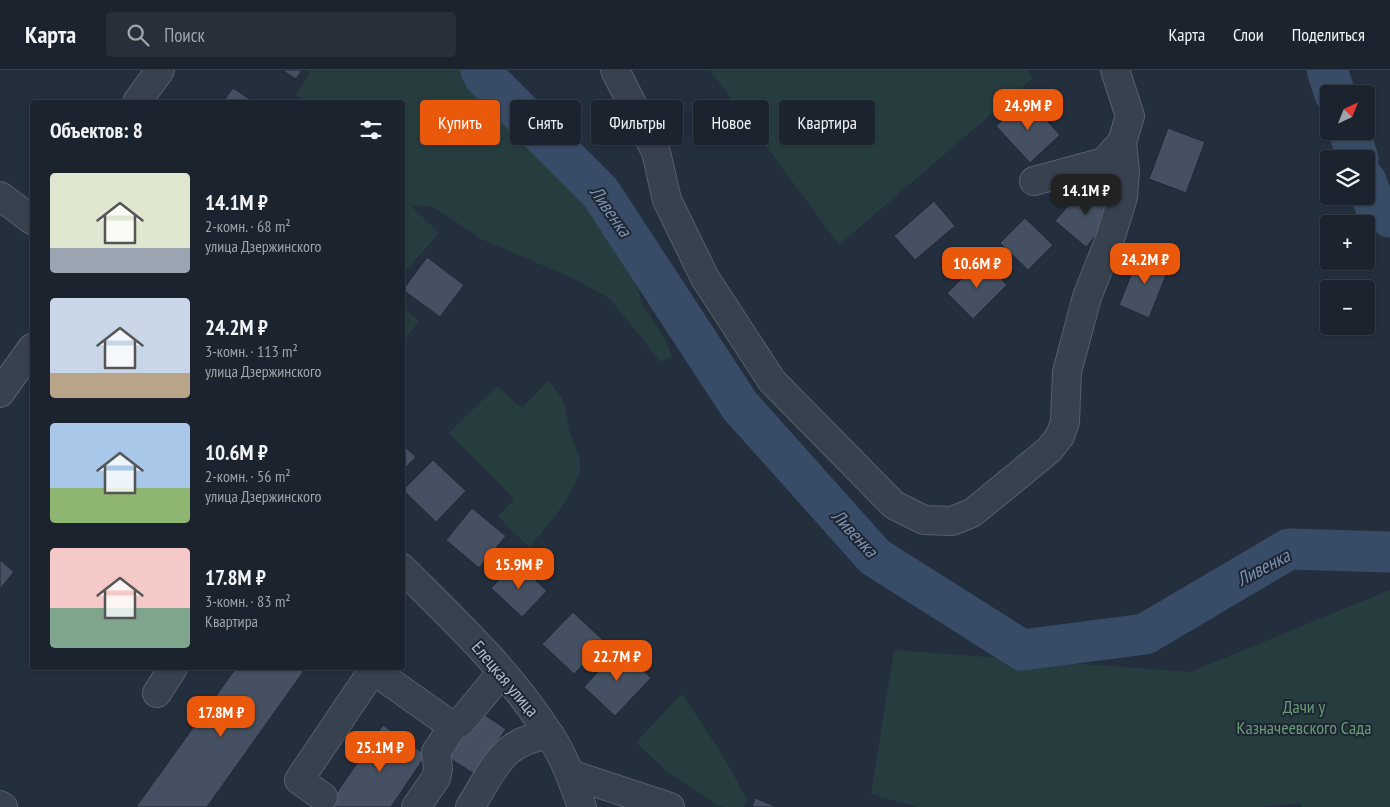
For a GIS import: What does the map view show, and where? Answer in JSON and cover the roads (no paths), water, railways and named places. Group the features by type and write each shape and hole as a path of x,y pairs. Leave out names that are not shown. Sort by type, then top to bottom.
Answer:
{"street":[{"path":"138,100 160,70"},
{"path":"614,70 656,152 667,200 705,278 772,381 894,505 924,520 952,522 972,513 1049,450 1060,436 1065,422 1068,372 1087,297 1110,239 1123,197 1125,171 1122,142 1130,116 1115,70"},
{"path":"1034,181 1104,162 1122,142"},
{"path":"0,196 30,218"},
{"path":"0,393 30,351"},
{"name":"Елецкая улица","path":"405,571 502,672 550,735 570,774 582,807"},
{"path":"156,693 172,670"},
{"path":"323,797 298,780 371,670"},
{"path":"373,670 454,724 460,723 502,672"},
{"path":"416,807 436,778 438,768 436,752 454,724"},
{"path":"470,807 506,751 525,739 550,735"},
{"path":"570,774 670,807"}],"waterway":[{"name":"Ливенка","path":"481,70 484,76 600,192 740,406 875,557 1022,650 1145,634 1289,549 1390,552"},
{"name":"Ливенка","path":"1327,70 1332,85"},
{"name":"Ливенка","path":"1352,140 1355,150"},
{"name":"Ливенка","path":"1375,204 1390,217"}],"park label":[{"name":"Дачи у Казначеевского Сада","path":"1304,718"}]}
